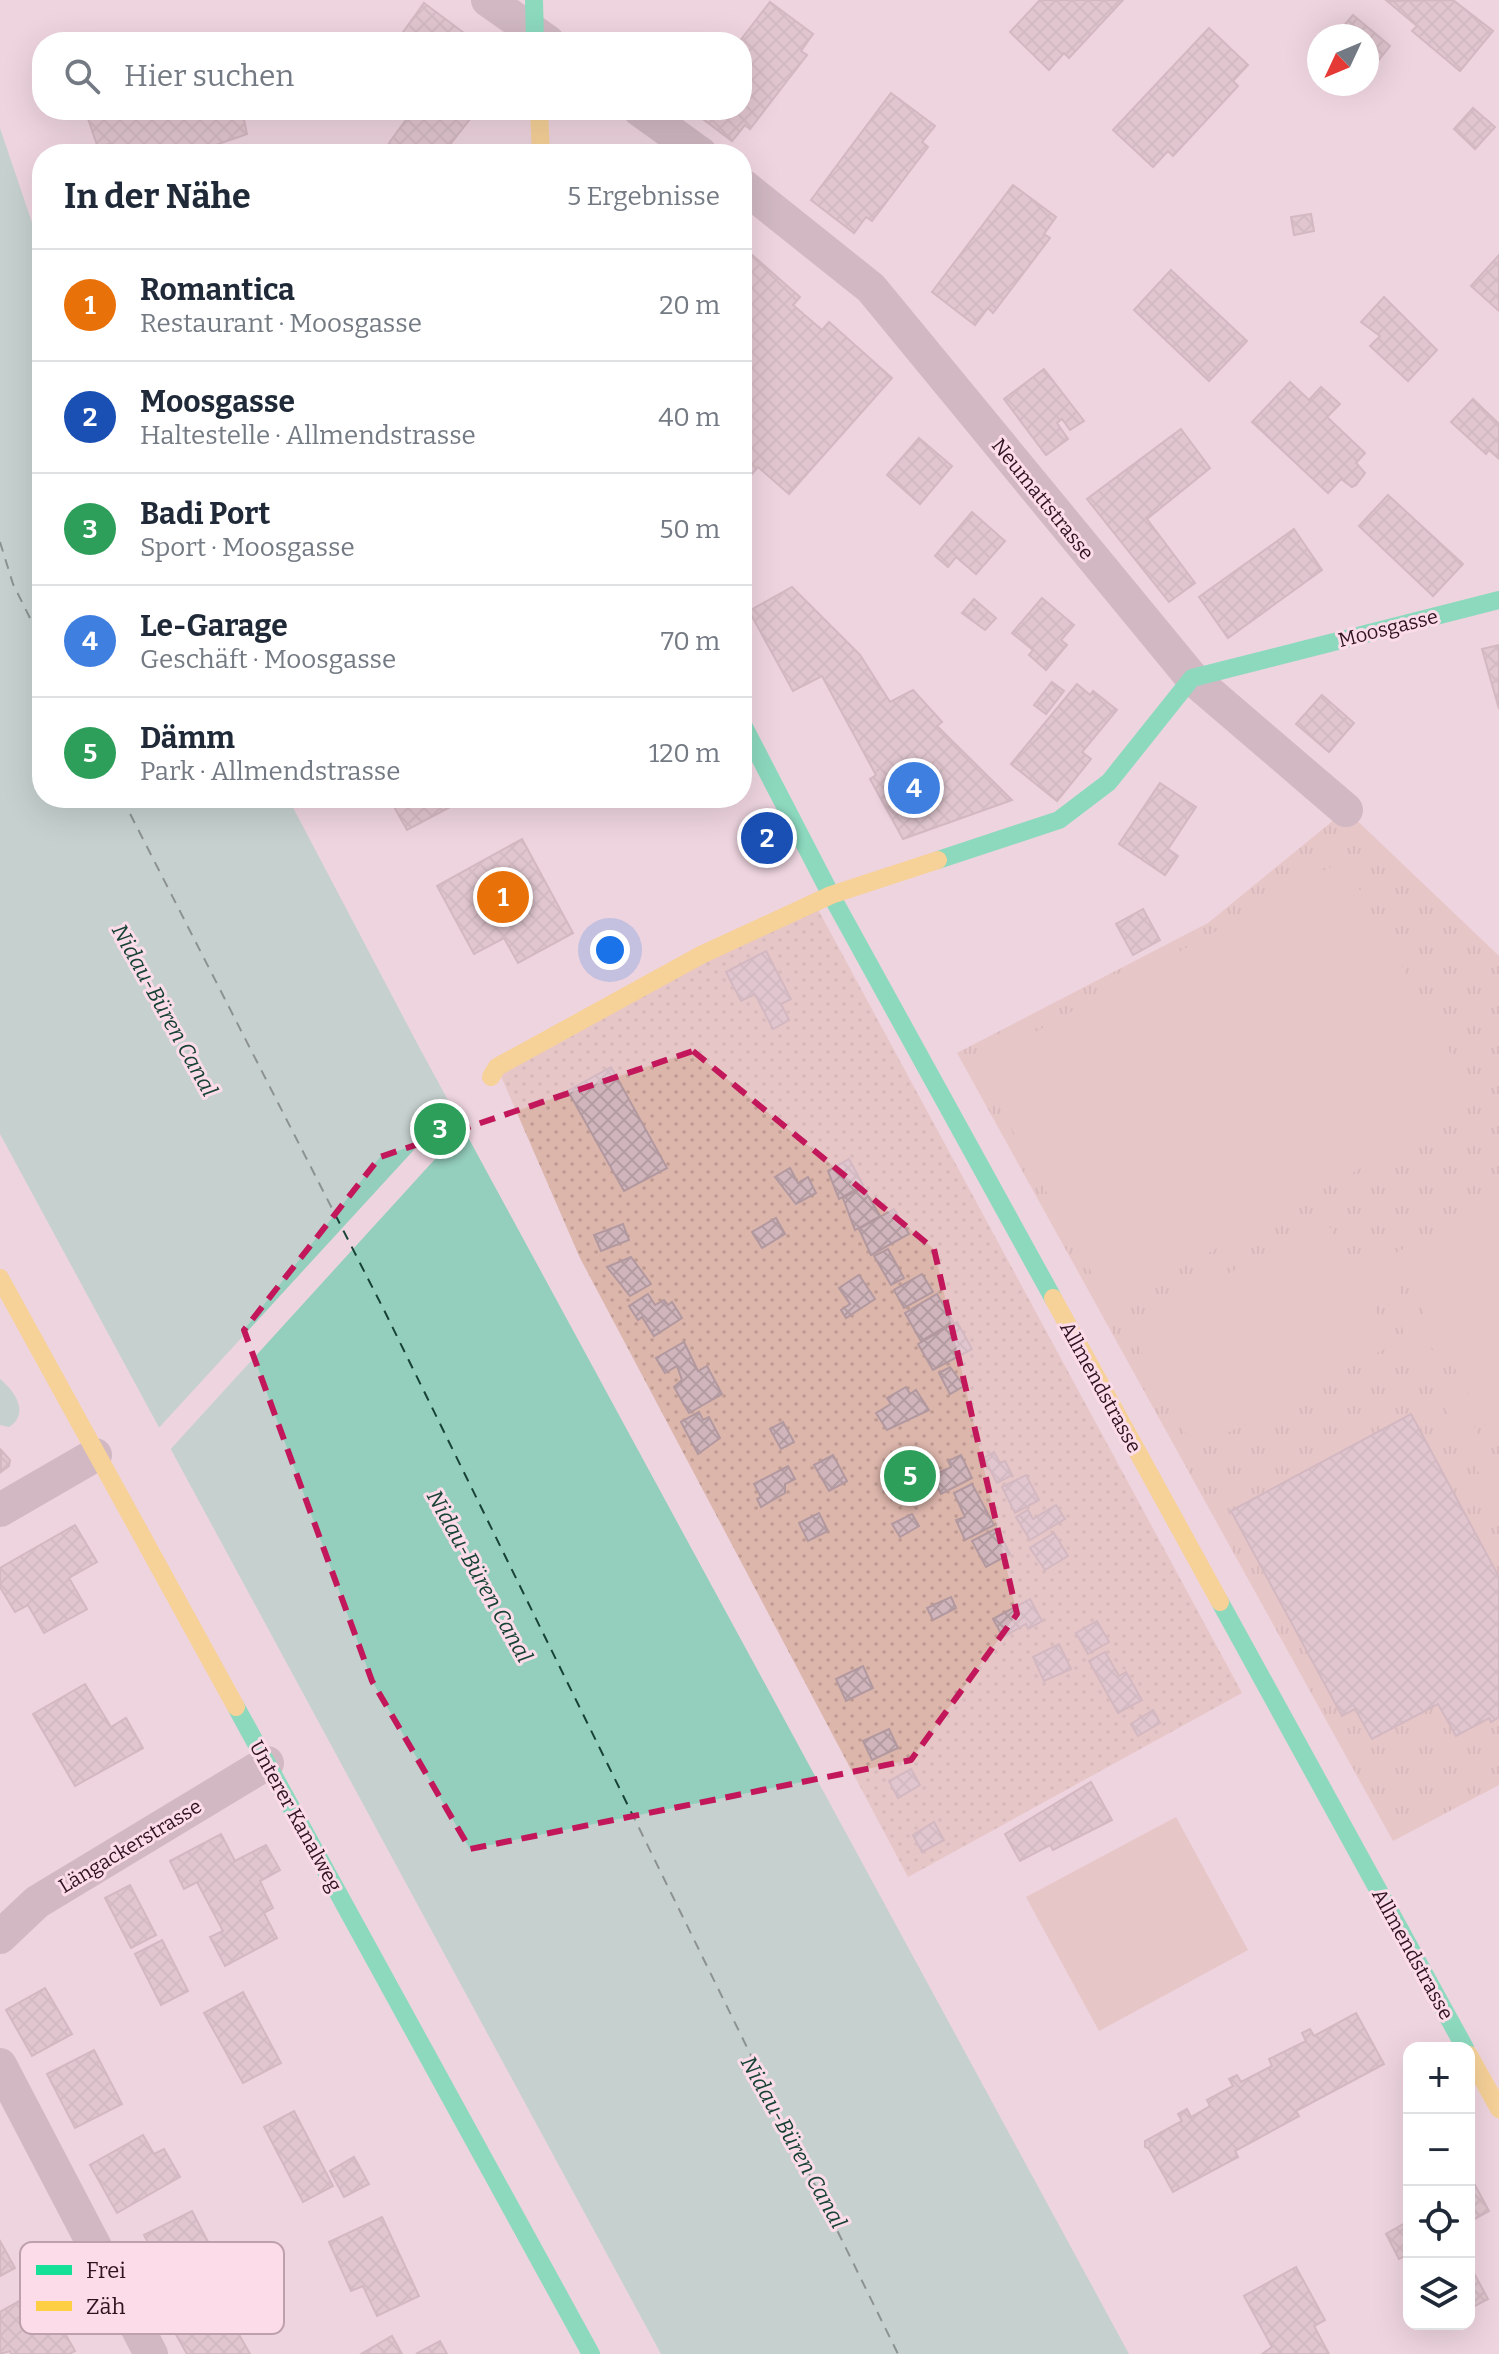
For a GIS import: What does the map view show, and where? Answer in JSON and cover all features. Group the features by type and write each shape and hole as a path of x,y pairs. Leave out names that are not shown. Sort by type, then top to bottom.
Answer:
{"street":[{"path":"488,0 538,29"},
{"path":"539,120 541,144"},
{"path":"654,120 687,144"},
{"name":"Neumattstrasse","path":"752,193 871,288 1192,678 1346,810"},
{"name":"Moosgasse","path":"1192,678 1499,600"},
{"path":"491,1077 497,1067 701,955 831,895 1059,820 1109,782 1192,678"},
{"name":"Allmendstrasse","path":"752,742 831,895 1462,2042"},
{"name":"Unterer Kanalweg","path":"0,1278 591,2354"},
{"path":"0,1510 95,1455"},
{"name":"Längackerstrasse","path":"0,1937 37,1902 267,1763"},
{"path":"0,2065 92,2242"},
{"path":"1475,2066 1499,2109"},
{"path":"141,2334 151,2354"}],"highlighted area":[{"path":"693,1051 934,1249 1017,1614 911,1760 470,1849 372,1681 244,1330 380,1157"}],"green space":[{"path":"1346,810 1499,956 1499,1785 1393,1841 957,1053 1208,923"},
{"path":"1343,860 1478,1103 1111,1307 976,1065"},
{"path":"815,904 1242,1693 908,1877 580,1258 497,1067"},
{"path":"1499,1198 1499,1447 1392,1255"},
{"path":"1326,1220 1394,1344 1195,1450 1128,1328"},
{"path":"1378,1252 1499,1472 1499,1510 1365,1259"},
{"path":"1176,1817 1248,1950 1099,2031 1026,1897"}],"water":[{"name":"Nidau-Büren Canal","path":"0,128 32,222 32,808 293,808 418,1045 1129,2354 661,2354 0,1134"},
{"path":"0,1379 18,1403 19,1416 9,1427 0,1425"}],"pier":[{"path":"456,1104 467,1124 168,1452 156,1431"}],"building":[{"path":"1040,0 1123,0 1069,58 1064,53 1049,70 1010,32"},
{"path":"1453,0 1493,31 1460,71 1412,31 1417,26 1387,1"},
{"path":"770,2 813,34 801,51 807,55 750,129 745,125 732,141 704,120 752,120 752,32 747,32"},
{"path":"424,3 463,32 403,32"},
{"path":"1353,15 1364,24 1345,24"},
{"path":"1209,28 1248,65 1233,81 1238,86 1173,156 1168,151 1153,167 1113,130"},
{"path":"1379,37 1390,46 1379,60"},
{"path":"891,93 935,126 922,142 928,147 872,221 866,217 854,233 811,200"},
{"path":"1473,108 1495,127 1475,149 1454,129"},
{"path":"88,120 244,120 247,134 218,144 97,144"},
{"path":"406,120 469,120 451,144 389,143"},
{"path":"1013,185 1056,217 1044,234 1050,238 993,313 988,308 975,325 932,292"},
{"path":"1311,214 1314,231 1294,235 1291,217"},
{"path":"752,255 800,297 793,305 822,330 829,322 892,378 789,494 758,467 752,474"},
{"path":"1499,255 1499,311 1471,286"},
{"path":"1171,270 1247,341 1209,381 1134,310"},
{"path":"1384,297 1437,350 1408,381 1370,346 1380,336 1361,322"},
{"path":"1044,369 1084,421 1070,430 1062,419 1057,423 1068,439 1046,455 1004,399"},
{"path":"1290,382 1309,400 1321,387 1340,404 1327,417 1365,453 1356,463 1365,473 1356,485 1352,487 1341,479 1328,493 1252,422"},
{"path":"1473,399 1499,424 1499,459 1489,450 1486,454 1451,422"},
{"path":"1181,429 1210,468 1147,519 1195,583 1169,602 1087,499"},
{"path":"919,438 952,466 920,504 887,475"},
{"path":"1388,495 1463,564 1433,596 1359,526"},
{"path":"972,512 1005,541 976,574 956,557 948,567 935,556"},
{"path":"1294,529 1322,570 1228,638 1199,597"},
{"path":"792,587 860,655 890,702 913,690 942,722 937,726 1012,800 903,839 870,779 876,775 822,676 793,691 752,616 752,609"},
{"path":"1042,598 1074,625 1061,640 1067,645 1046,670 1029,655 1033,650 1012,633"},
{"path":"974,599 996,618 985,630 962,613"},
{"path":"1499,645 1499,709 1482,649"},
{"path":"1052,682 1064,691 1046,714 1034,705"},
{"path":"1077,684 1090,695 1093,691 1117,710 1082,752 1091,759 1057,801 1011,764"},
{"path":"1322,695 1354,723 1329,752 1296,724"},
{"path":"1160,783 1196,807 1168,849 1178,856 1165,875 1119,844"},
{"path":"395,808 448,808 407,830"},
{"path":"522,839 573,933 518,963 504,938 474,954 437,886"},
{"path":"1143,909 1160,940 1133,955 1116,924"},
{"path":"766,951 791,999 781,1004 789,1020 773,1029 755,994 741,1001 726,972"},
{"path":"611,1067 667,1168 624,1191 568,1091"},
{"path":"849,1159 863,1185 839,1199 828,1171"},
{"path":"790,1168 798,1183 808,1177 816,1193 796,1204 775,1177"},
{"path":"863,1187 880,1216 855,1230 843,1198"},
{"path":"894,1209 909,1234 871,1255 859,1229"},
{"path":"776,1218 785,1234 762,1248 752,1232"},
{"path":"623,1224 629,1240 601,1251 594,1235"},
{"path":"888,1249 904,1278 891,1285 874,1256"},
{"path":"631,1257 651,1284 630,1296 607,1267"},
{"path":"922,1274 933,1292 904,1308 894,1290"},
{"path":"859,1275 875,1299 846,1318 841,1310 850,1304 839,1288"},
{"path":"648,1294 655,1305 664,1300 668,1305 672,1302 682,1318 654,1336 642,1317 638,1320 629,1306"},
{"path":"937,1294 953,1322 921,1341 905,1313"},
{"path":"957,1322 972,1349 933,1370 918,1344"},
{"path":"684,1342 698,1371 707,1366 722,1394 689,1413 674,1387 682,1380 677,1366 665,1373 656,1358"},
{"path":"950,1367 964,1386 950,1394 939,1373"},
{"path":"906,1387 910,1394 916,1390 929,1410 887,1430 876,1413 891,1404 887,1398"},
{"path":"699,1412 703,1420 709,1417 720,1438 698,1454 681,1422"},
{"path":"1411,1414 1499,1577 1499,1717 1491,1722 1489,1718 1456,1736 1438,1704 1372,1739 1355,1709 1342,1716 1231,1511"},
{"path":"783,1422 794,1442 781,1449 770,1429"},
{"path":"1,1450 10,1460 9,1466 1,1472"},
{"path":"994,1452 1000,1463 1005,1461 1012,1475 997,1483 984,1458"},
{"path":"833,1455 847,1481 829,1491 814,1465"},
{"path":"961,1455 972,1478 941,1494 932,1476 951,1467 948,1461"},
{"path":"788,1466 795,1479 785,1484 785,1493 761,1507 757,1499 761,1497 754,1484"},
{"path":"1026,1475 1039,1500 1015,1513 1002,1487"},
{"path":"972,1484 994,1525 965,1540 956,1520 965,1517 954,1493"},
{"path":"1056,1505 1065,1519 1030,1540 1016,1517 1028,1510 1033,1519"},
{"path":"819,1513 828,1531 808,1541 799,1523"},
{"path":"912,1514 919,1526 900,1537 892,1524"},
{"path":"75,1525 97,1562 69,1578 87,1609 44,1633 28,1605 15,1612 0,1587 0,1568"},
{"path":"997,1528 1010,1554 986,1567 972,1541"},
{"path":"1054,1533 1068,1556 1045,1570 1030,1548"},
{"path":"951,1597 956,1608 933,1620 927,1608"},
{"path":"1030,1599 1042,1621 1028,1629 1026,1624 1003,1637 993,1619"},
{"path":"1097,1621 1109,1642 1088,1654 1076,1633"},
{"path":"1059,1644 1071,1669 1044,1681 1033,1657"},
{"path":"1105,1652 1119,1676 1126,1672 1142,1700 1118,1713 1089,1661"},
{"path":"863,1666 873,1688 846,1701 836,1679"},
{"path":"85,1684 111,1727 126,1718 143,1748 75,1786 33,1714"},
{"path":"1153,1710 1160,1723 1138,1736 1131,1724"},
{"path":"889,1729 898,1748 872,1760 863,1741"},
{"path":"911,1769 920,1785 898,1798 889,1781"},
{"path":"1091,1782 1112,1820 1053,1850 1050,1845 1020,1861 1005,1834"},
{"path":"934,1822 944,1840 922,1852 913,1835"},
{"path":"221,1834 235,1861 266,1845 280,1870 260,1881 273,1908 264,1913 277,1938 225,1966 210,1937 223,1931 197,1882 184,1889 170,1861"},
{"path":"130,1885 156,1935 131,1948 105,1898"},
{"path":"162,1940 188,1991 161,2005 135,1954"},
{"path":"45,1988 72,2034 32,2056 6,2010"},
{"path":"243,1992 281,2063 243,2083 204,2013"},
{"path":"1356,2013 1384,2064 1296,2111 1299,2116 1235,2151 1238,2157 1173,2192 1145,2147 1145,2141 1182,2121 1178,2114 1187,2109 1191,2117 1210,2106 1207,2100 1233,2086 1229,2079 1237,2075 1241,2082 1272,2066 1269,2059 1306,2041 1302,2033 1310,2029 1314,2036"},
{"path":"94,2050 122,2104 75,2128 47,2074"},
{"path":"294,2111 333,2186 303,2202 264,2127"},
{"path":"143,2135 154,2154 164,2149 180,2177 117,2213 90,2165"},
{"path":"354,2157 369,2184 344,2197 330,2171"},
{"path":"1475,2185 1489,2211 1475,2219"},
{"path":"192,2211 208,2242 148,2242 144,2235"},
{"path":"382,2217 419,2296 377,2316 363,2286 351,2291 329,2242"},
{"path":"1403,2224 1403,2257 1399,2259 1386,2234"},
{"path":"0,2241 15,2268 0,2276"},
{"path":"1296,2267 1325,2320 1314,2326 1329,2354 1262,2354 1272,2347 1244,2296"},
{"path":"1475,2275 1488,2299 1475,2306"},
{"path":"20,2300 20,2334 65,2334 75,2351 69,2354 11,2354 10,2351 0,2354 0,2312"},
{"path":"176,2334 239,2334 250,2354 187,2354"},
{"path":"392,2336 402,2354 361,2354"},
{"path":"440,2341 447,2354 416,2354"}],"ferry route":[{"path":"0,542 13,584 32,622"},
{"path":"127,808 384,1310 898,2354"}],"traffic: fast":[{"path":"534,0 535,32"},
{"path":"938,860 1059,820 1109,782 1192,678 1499,600"},
{"path":"752,742 831,895 1053,1298"},
{"path":"1220,1602 1462,2042"},
{"path":"236,1707 591,2354"}],"traffic: slow":[{"path":"539,120 541,144"},
{"path":"491,1077 497,1067 701,955 831,895 938,860"},
{"path":"0,1278 236,1707"},
{"path":"1053,1298 1220,1602"},
{"path":"1475,2066 1499,2109"}],"place":[{"name":"Le-Garage","path":"914,788"},
{"name":"Moosgasse","path":"767,838"},
{"name":"Romantica","path":"503,897"},
{"name":"Badi Port","path":"440,1129"},
{"name":"Dämm","path":"910,1476"}]}
